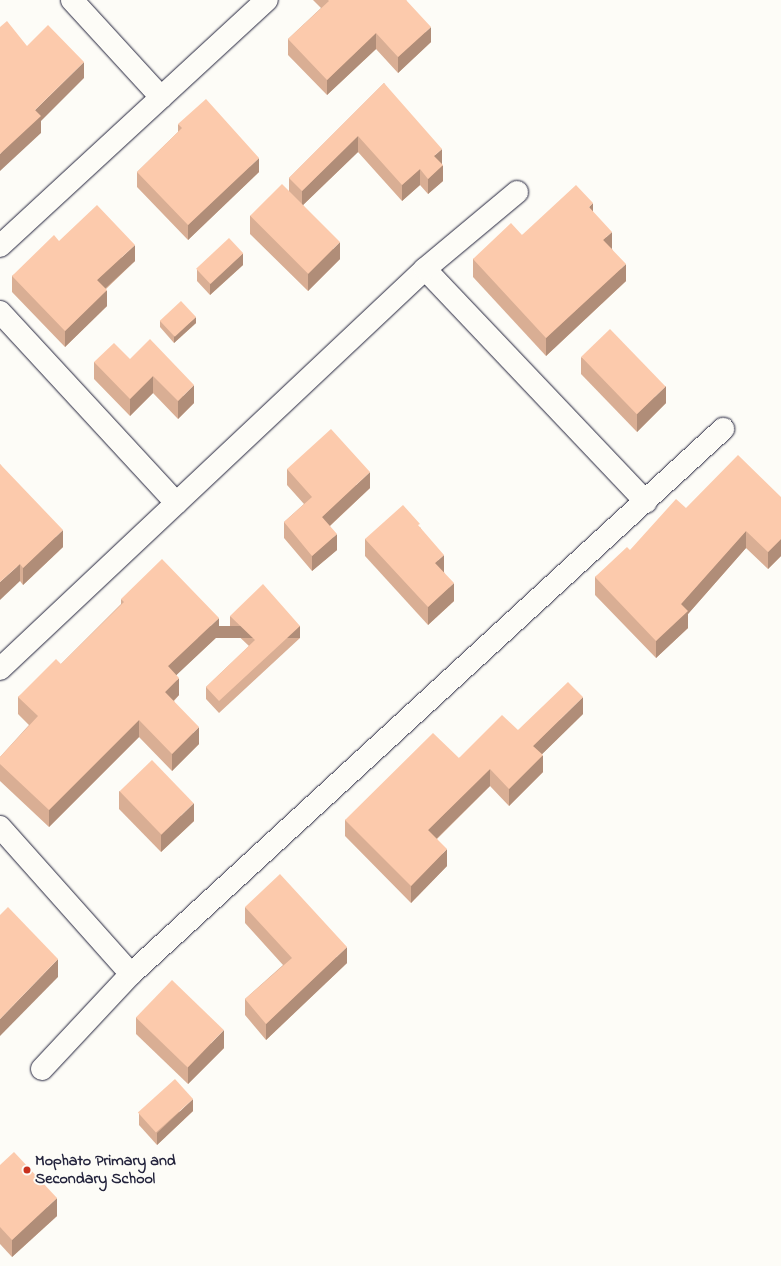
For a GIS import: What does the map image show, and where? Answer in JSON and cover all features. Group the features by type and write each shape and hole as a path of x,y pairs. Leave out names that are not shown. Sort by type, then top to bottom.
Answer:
{"street":[{"path":"72,0 161,97"},
{"path":"0,246 267,0"},
{"path":"0,669 425,269 517,192"},
{"path":"425,269 646,502"},
{"path":"0,312 176,503"},
{"path":"42,1070 131,974 646,502 723,429"},
{"path":"0,828 131,974"}],"building":[{"path":"328,0 406,0 431,27 398,57 376,33 327,80 288,39 329,1"},
{"path":"7,21 27,46 48,25 84,62 35,110 41,116 0,154 0,27"},
{"path":"384,83 442,149 434,156 443,165 428,179 420,169 402,185 358,136 302,191 289,178"},
{"path":"206,99 259,158 188,225 137,172 182,128 178,124"},
{"path":"282,184 340,242 308,274 250,216"},
{"path":"576,185 593,203 589,207 612,232 603,240 626,264 546,338 473,259 511,223 522,235"},
{"path":"97,205 135,245 97,280 107,290 65,331 12,276 54,235 59,241"},
{"path":"229,238 243,253 210,284 196,269"},
{"path":"181,301 196,317 175,337 160,321"},
{"path":"610,329 666,387 637,414 581,357"},
{"path":"150,339 194,385 178,401 153,376 130,399 94,362 114,343 130,359"},
{"path":"331,429 370,472 322,517 337,534 312,556 284,522 312,497 287,469"},
{"path":"738,455 781,497 781,539 768,552 746,531 681,604 688,611 656,641 595,577 627,547 630,550 676,499 686,508"},
{"path":"0,464 63,530 23,568 20,564 0,582"},
{"path":"403,505 444,555 435,563 454,583 428,607 365,539"},
{"path":"162,559 219,618 168,666 179,678 165,692 199,727 172,754 139,720 49,810 0,764 0,757 38,716 18,697 56,659 61,664 124,602 121,599"},
{"path":"263,584 300,626 219,701 206,687 255,640 230,616"},
{"path":"568,682 583,697 533,746 543,755 509,789 490,769 428,830 447,849 411,886 345,820 433,733 459,758 502,715 518,730"},
{"path":"152,760 194,803 161,834 120,791"},
{"path":"280,874 347,947 266,1024 245,999 292,958 245,907"},
{"path":"8,907 58,959 0,1019 0,915"},
{"path":"172,980 224,1030 188,1067 136,1017"},
{"path":"175,1079 193,1099 156,1133 138,1112"},
{"path":"14,1152 57,1198 12,1240 0,1227 0,1165"}],"place":[{"name":"Mophato Primary and Secondary School","path":"27,1170"}]}
